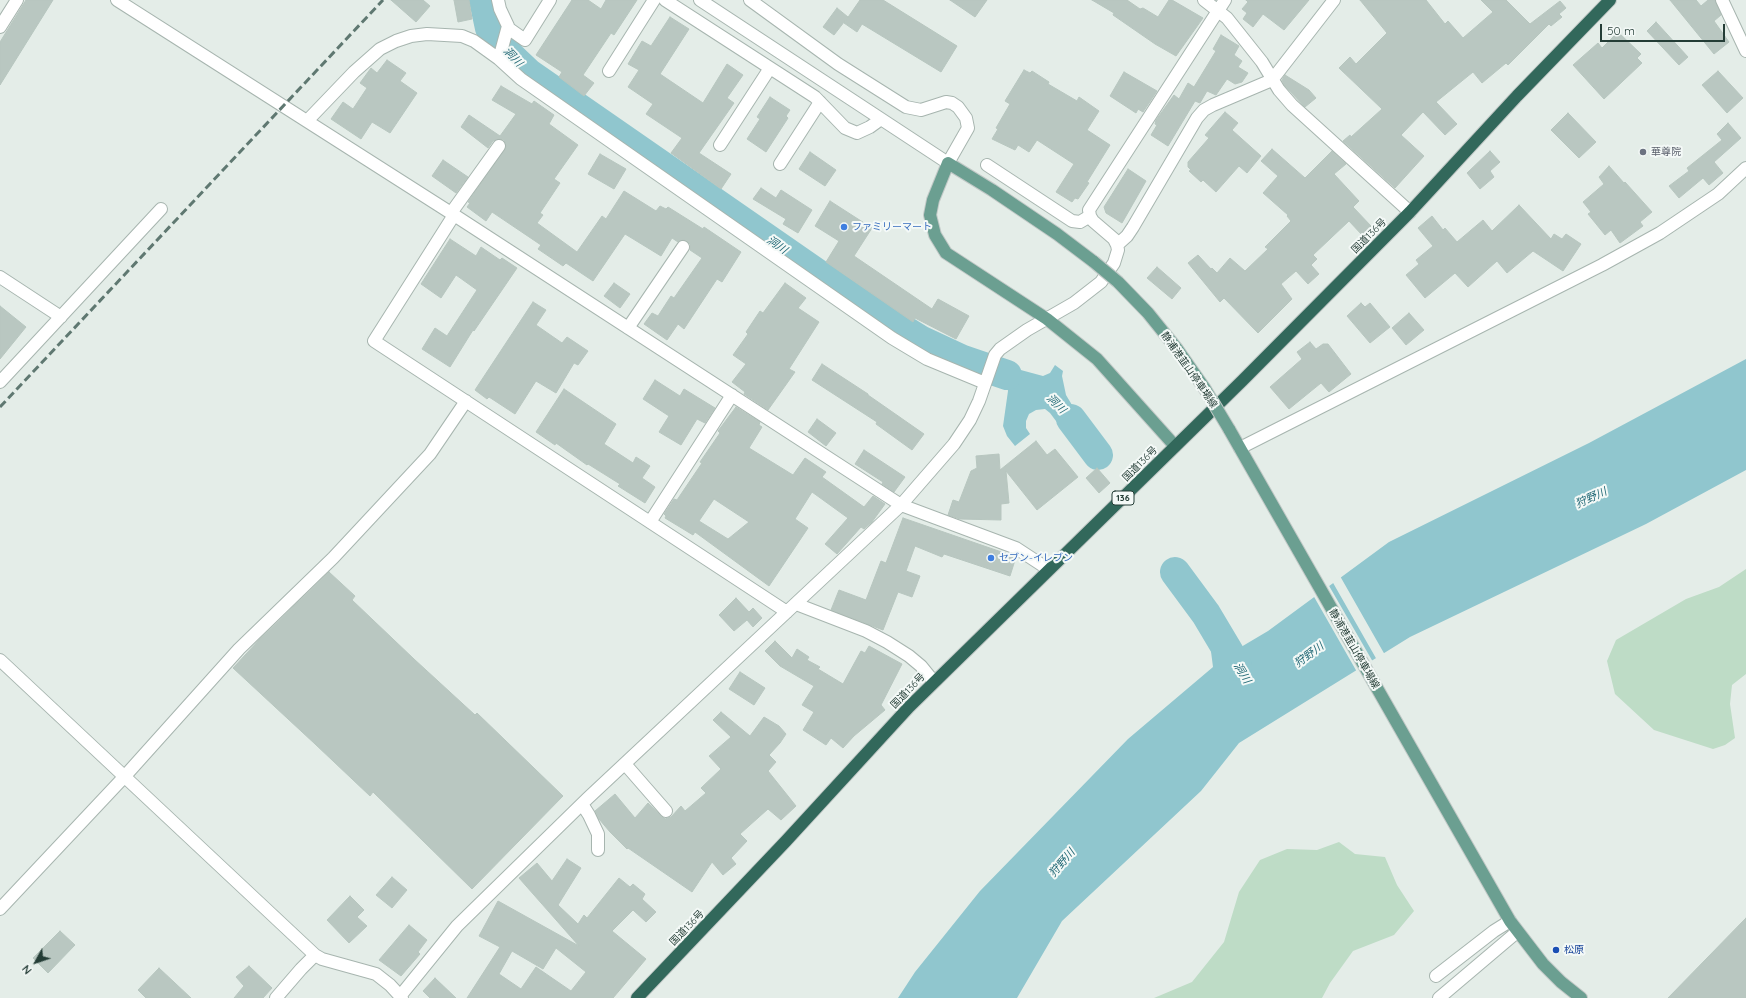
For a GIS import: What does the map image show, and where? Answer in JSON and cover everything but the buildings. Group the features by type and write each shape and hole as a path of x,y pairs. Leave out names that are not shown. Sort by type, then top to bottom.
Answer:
{"highway":[{"name":"国道136号","path":"637,998 760,869 909,707 1248,376 1410,212 1516,96 1610,0"}],"main road":[{"name":"静浦港韮山停車場線","path":"948,163 992,190 1057,234 1094,262 1118,282 1148,313 1177,348 1205,389 1240,448 1517,932 1543,964 1561,982 1581,998"},
{"path":"948,163 933,200 930,215 935,235 942,246 952,258 1047,319 1098,359 1176,446"}],"street":[{"path":"0,27 17,0"},
{"path":"117,0 452,214 901,505 1016,548 1048,570"},
{"path":"498,0 500,9 508,26 499,58"},
{"path":"507,32 525,40 550,0"},
{"path":"609,71 654,0"},
{"path":"665,0 820,102 845,128 857,133 870,128 881,119"},
{"path":"700,0 948,163 968,128 966,118 958,107 952,103 946,102 920,110 906,107 838,64 750,0"},
{"path":"1204,0 1222,5 1262,62 1272,80 1292,105 1410,212"},
{"path":"1117,245 1127,236 1133,227 1173,161 1192,125 1204,110 1272,80 1334,0"},
{"path":"1722,0 1746,51"},
{"path":"0,660 315,955 322,959 376,974 402,996 457,926 582,804 901,505 954,444 970,420 995,355 1000,349 1012,339 1074,303 1101,282 1114,263 1118,250 1117,245 1090,216 1089,210 1222,5"},
{"path":"307,121 354,72 380,49 396,41 427,34 462,36 474,41 499,58 521,79 892,338 927,359 986,381"},
{"path":"720,144 770,68"},
{"path":"780,164 820,102"},
{"path":"498,146 452,214 374,341 650,522 792,608 866,631 887,642 909,656 921,666 934,682"},
{"path":"987,165 1072,221 1080,222 1090,216"},
{"path":"1240,448 1608,262 1660,232 1718,194 1746,168"},
{"path":"0,382 161,209"},
{"path":"628,328 683,247"},
{"path":"0,277 61,316"},
{"path":"650,522 732,395"},
{"path":"0,909 125,776 239,649 332,558 430,454 466,401"},
{"path":"625,764 666,811"},
{"path":"582,804 598,834 598,850"},
{"path":"1436,976 1508,917"},
{"path":"1440,998 1517,932"},
{"path":"276,998 315,955"}],"green space":[{"path":"1746,569 1746,674 1732,685 1730,704 1735,738 1725,745 1713,749 1654,730 1615,694 1607,661 1616,640 1686,599 1719,587"},
{"path":"1339,842 1355,854 1385,857 1397,885 1414,911 1394,935 1353,951 1330,983 1322,998 1154,998 1192,982 1224,942 1239,892 1260,860 1287,849 1317,850"}],"water":[{"path":"969,356 1043,376 1050,373 1055,365 1063,371 1062,376 1066,395 1072,405 1104,446 1086,461 1050,413 1045,409 1036,410 1029,414 1026,421 1026,428 1030,434 1015,446 1007,436 1003,426 1008,391 1007,385 998,377 966,368"},
{"name":"狩野川","path":"1746,359 1746,470 1646,524 1410,637 1239,743 1201,791 1062,921 1017,998 898,998 915,972 980,891 1128,739 1213,667 1209,636 1219,629 1241,647 1268,631 1389,542 1589,443"}],"pier":[{"path":"1340,576 1385,655 1377,660 1332,581"},
{"path":"1328,584 1373,662 1357,672 1313,595"}],"waterway":[{"name":"洞川","path":"484,0 490,28 510,56 528,73 854,299 920,340 963,360 1007,375"},
{"name":"洞川","path":"1071,419 1098,455"},
{"name":"洞川","path":"1175,572 1206,614 1237,666"}],"railway":[{"path":"0,407 383,0"}],"place":[{"name":"華尊院","path":"1643,152"},
{"name":"ファミリーマート","path":"844,227"},
{"name":"セブン-イレブン","path":"991,558"},
{"name":"松原","path":"1556,950"}]}
